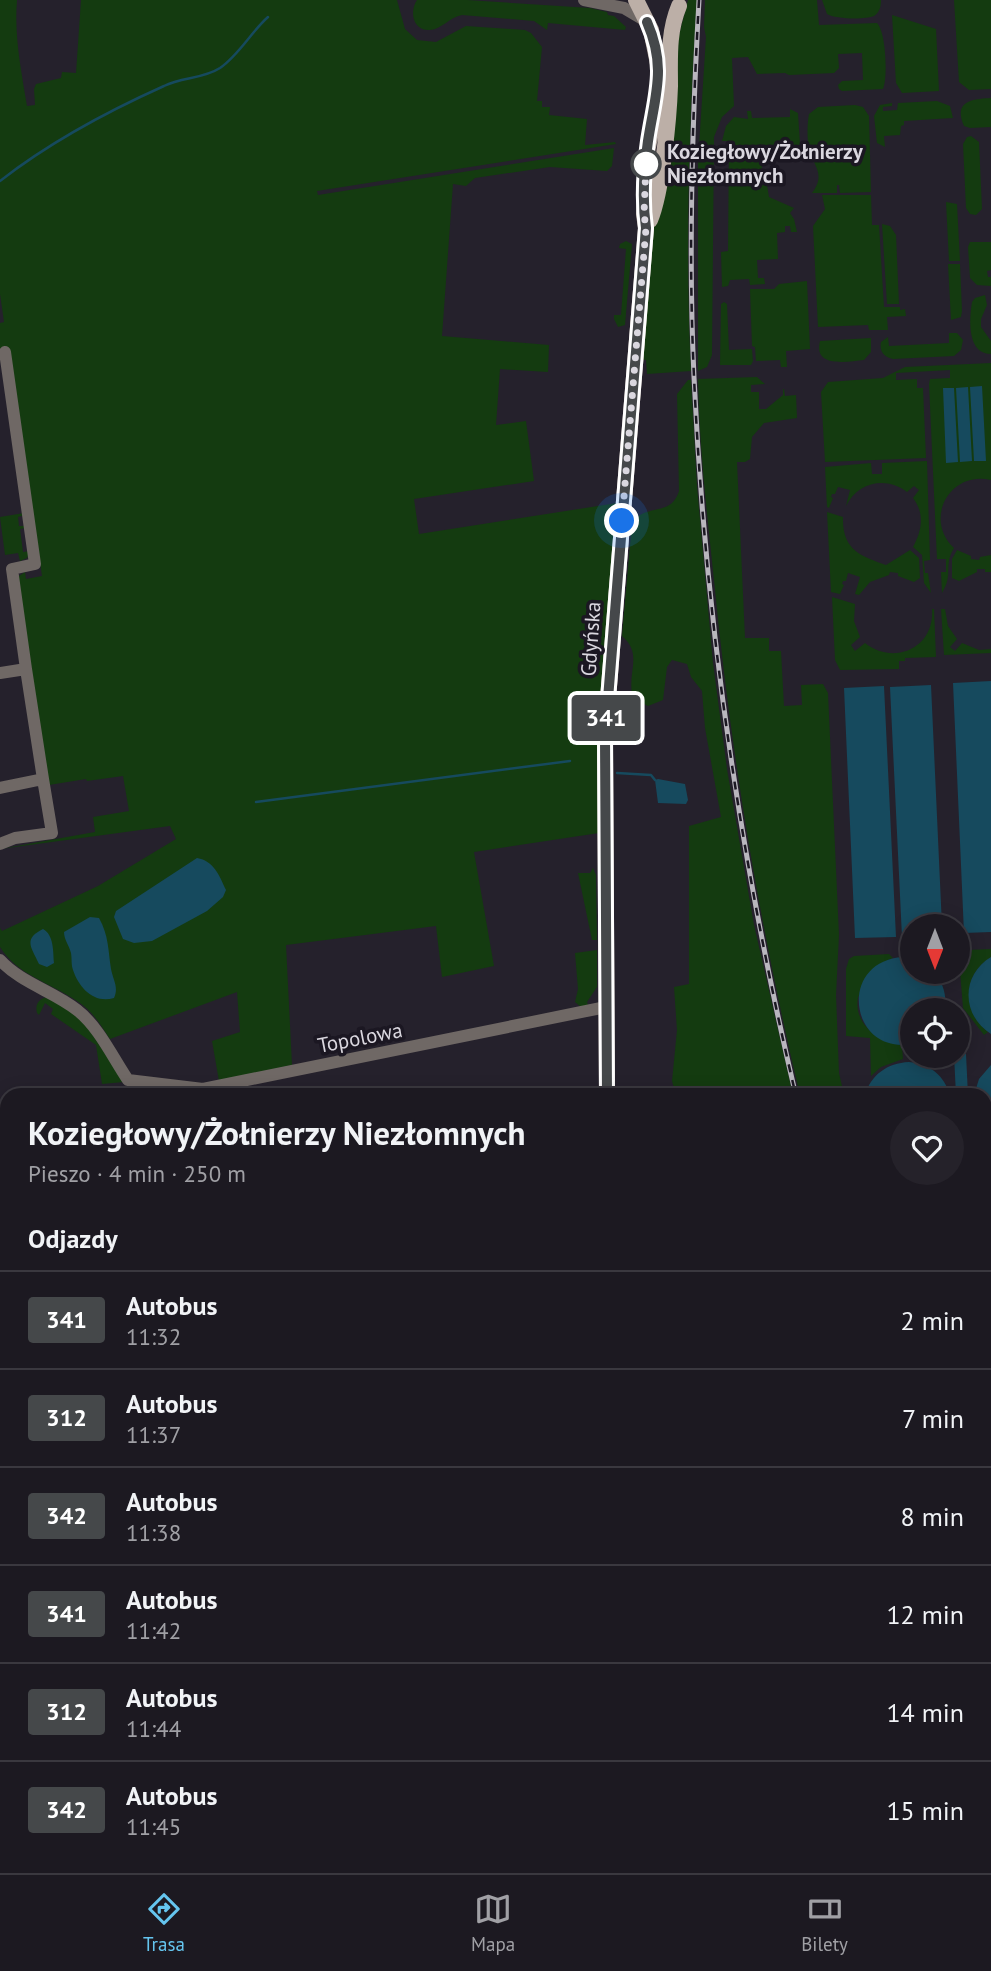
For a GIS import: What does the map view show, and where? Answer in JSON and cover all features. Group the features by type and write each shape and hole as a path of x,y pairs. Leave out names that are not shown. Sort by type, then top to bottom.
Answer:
{"main road":[{"name":"Gdyńska","path":"607,1088 605,736 646,228 644,214 647,152 659,83 657,54 647,22 636,0"},
{"name":"Gdyńska","path":"646,228 652,215 661,166 670,90 671,31 679,3"},
{"path":"647,22 666,21 679,3"}],"street":[{"path":"584,0 624,8 647,22"},
{"path":"0,844 15,838 52,833 12,569 35,564 5,352"},
{"path":"0,673 26,669"},
{"path":"0,788 43,779"},
{"path":"0,960 18,976 72,1006 84,1016 133,1088"},
{"name":"Topolowa","path":"208,1088 606,1007"}],"green space":[{"path":"0,0 17,0 17,39 27,106 35,105 36,84 61,78 62,72 76,73 81,0 397,0 405,29 417,40 436,42 466,26 525,30 531,33 542,47 537,101 542,101 542,107 550,107 549,115 587,119 585,145 616,144 317,191 318,195 614,148 612,166 607,171 550,167 475,178 466,186 453,184 442,336 549,345 548,372 500,369 496,425 526,421 534,481 414,499 419,534 617,503 599,833 474,852 494,966 442,977 436,926 286,945 292,1065 219,1081 212,1041 240,1032 237,992 110,1039 87,1009 25,972 7,957 0,947 0,928 2,931 98,886 176,839 170,826 0,849 95,832 93,817 129,811 123,776 49,785 18,581 19,576 25,572 26,579 42,576 9,350 0,354 0,323 4,322 0,294"},
{"path":"417,0 467,0 590,8 607,12 626,27 625,30 548,23 547,30 534,21 462,15 430,30 420,27 414,20 413,10"},
{"path":"688,0 697,0 689,185 691,371 647,374 646,360 640,359 645,295 675,50"},
{"path":"705,0 817,0 819,25 877,23 882,35 886,65 883,89 842,91 838,85 842,81 863,80 862,53 838,54 839,68 834,73 789,75 757,74 748,57 732,58 734,106 722,117 714,137 712,355 707,367 698,371 698,162 706,37"},
{"path":"822,0 881,0 880,9 874,16 857,18 827,14"},
{"path":"954,0 991,0 991,89 969,90 959,82"},
{"path":"892,15 936,29 939,91 902,93 896,83"},
{"path":"991,98 991,127 964,126 961,118 963,106 977,99"},
{"path":"937,101 950,106 953,118 904,121 900,135 884,136 885,147 877,143 874,116 880,105 892,103 892,106 883,107 883,111 897,110 898,103"},
{"path":"818,107 863,107 869,116 871,192 840,193 837,185 837,193 812,193 819,175 808,145 809,114"},
{"path":"790,109 798,113 800,144 797,147 778,149 768,155 761,172 766,179 769,197 794,208 790,213 797,232 791,232 790,226 785,226 785,232 777,233 778,259 757,260 758,278 764,278 765,284 750,285 749,279 730,280 728,286 722,287 721,252 728,251 729,141 722,141 726,126 734,117 748,119 747,111 751,111 752,118 790,117"},
{"path":"971,136 979,142 982,209 976,215 970,214 966,208 963,144 967,137"},
{"path":"822,195 871,195 872,225 879,225 884,307 905,309 906,316 887,317 888,330 869,330 868,325 818,327 813,226 825,209"},
{"path":"946,202 957,204 960,261 949,261"},
{"path":"882,224 890,226 896,235 899,304 887,304"},
{"path":"626,241 632,244 625,325 618,327 614,315 621,315 626,249 619,248 620,244"},
{"path":"970,242 991,242 991,270 987,271 988,277 991,277 991,286 977,285 970,278"},
{"path":"948,264 960,264 962,311 961,317 951,320"},
{"path":"807,281 810,349 786,351 787,367 781,367 780,360 756,361 755,347 752,346 750,289 774,289 779,284"},
{"path":"985,295 987,305 981,319 981,327 991,341 991,354 983,353 977,348 970,326 972,302"},
{"path":"721,304 727,304 729,350 752,349 751,365 720,365"},
{"path":"949,333 957,333 963,340 961,350 954,356 893,359 881,349 881,342 888,337 889,346 949,343"},
{"path":"871,338 871,352 864,360 833,361 822,356 819,350 820,341"},
{"path":"991,363 991,480 976,479 964,482 953,489 946,499 941,511 941,524 945,536 954,548 942,593 941,572 946,572 946,559 937,559 929,384 930,379 950,378 950,370 896,373 896,380 917,379 917,388 923,388 926,458 825,462 821,392 828,382 883,378 905,367"},
{"path":"757,377 765,384 751,385 751,392 759,392 759,409 766,409 783,395 783,389 785,396 796,395 797,418 764,423 752,437 750,459 737,462 745,638 769,638 769,651 781,651 784,706 802,705 801,685 823,684 828,693 839,935 836,995 839,1073 842,1088 798,1088 785,1031 759,903 729,710 704,480 698,379"},
{"path":"688,380 691,380 697,486 713,663 727,769 754,925 791,1088 674,1088 672,1081 677,1030 674,987 689,984 689,826 721,817 705,728 702,691 691,677 687,664 672,660 667,667 663,700 648,706 633,698 632,650 622,636 632,523 646,512 668,506 679,491 677,394"},
{"path":"927,461 930,560 924,561 931,593 924,583 922,555 913,547 921,522 913,498 919,490 914,486 907,492 890,484 873,484 858,491 846,506 850,490 838,487 835,494 832,494 829,508 825,467 871,463 872,474 882,474 882,463"},
{"path":"827,512 843,517 846,538 862,555 886,565 910,550 919,558 920,578 914,582 898,576 898,573 890,572 889,575 870,582 859,595 855,594 860,577 848,573 840,594 831,592"},
{"path":"25,515 18,517 19,526 27,528 20,529 23,552 30,551 27,558 20,561 18,553 5,555 0,517"},
{"path":"957,550 971,556 971,559 979,560 980,557 991,555 991,572 977,569 977,572 959,581 952,578 952,559"},
{"path":"832,597 855,604 854,621 860,637 851,645 855,651 865,643 888,653 911,649 927,634 934,609 936,657 905,658 905,661 899,661 899,669 840,670 835,660"},
{"path":"941,609 945,609 948,626 957,639 950,647 955,651 962,643 979,650 991,649 991,653 944,655"},
{"path":"593,868 596,875 597,940 592,940 578,873 590,873"},
{"path":"991,949 991,957 981,965 970,983 970,950"},
{"path":"597,950 597,987 587,1002 588,1005 581,1007 575,1002 578,989 575,953"},
{"path":"889,954 893,958 882,965 858,998 864,1024 877,1036 900,1044 900,1060 881,1067 871,1076 870,1038 846,1036 846,969 849,959 854,956"},
{"path":"961,984 970,984 969,998 962,998"},
{"path":"47,997 82,1019 124,1082 102,1084 96,1045 51,1014 53,1009 45,1003 39,1015 37,1013 38,1003"},
{"path":"970,1004 973,1014 988,1032 984,1035 970,1017"}],"water":[{"path":"982,386 986,461 974,461 970,387"},
{"path":"968,387 972,461 960,462 956,388"},
{"path":"943,388 954,388 958,462 946,463"},
{"path":"991,681 991,932 970,933 970,914 963,914 953,683"},
{"path":"931,685 941,914 901,914 890,687"},
{"path":"884,686 896,937 855,938 844,688"},
{"path":"655,780 685,784 688,800 686,804 658,803"},
{"path":"197,858 208,862 221,879 226,890 223,897 207,911 152,941 134,943 123,939 114,917 116,911"},
{"path":"90,917 99,918 105,931 116,987 114,998 100,999 88,993 73,970 64,932"},
{"path":"43,929 51,939 53,949 54,963 47,967 39,964 31,944 33,936"},
{"path":"991,957 991,1034 974,1016 968,995 974,974"},
{"path":"900,958 900,984 941,984 945,994 945,998 900,998 900,1044 891,1044 875,1036 864,1022 859,1006 860,989 868,974 882,962"},
{"path":"900,1063 900,1068 930,1068 940,1076 947,1088 868,1088 881,1071"},
{"path":"991,1065 991,1088 976,1088 979,1079"},
{"path":"955,1068 967,1068 968,1088 956,1088"}],"waterway":[{"path":"0,181 59,141 121,106 171,83 220,68 268,17"},
{"path":"256,802 570,761"},
{"path":"617,773 651,775 655,780"}],"railway":[{"path":"699,0 691,235 699,468 716,649 728,739 758,918 794,1088"}],"bus line":[{"name":"341","path":"607,1088 605,736 646,228 644,214 647,152 659,83 657,54 647,22"}],"place":[{"name":"Koziegłowy/Żołnierzy Niezłomnych","path":"646,164"}],"route":[{"path":"622,521 646,228 646,164"}]}
